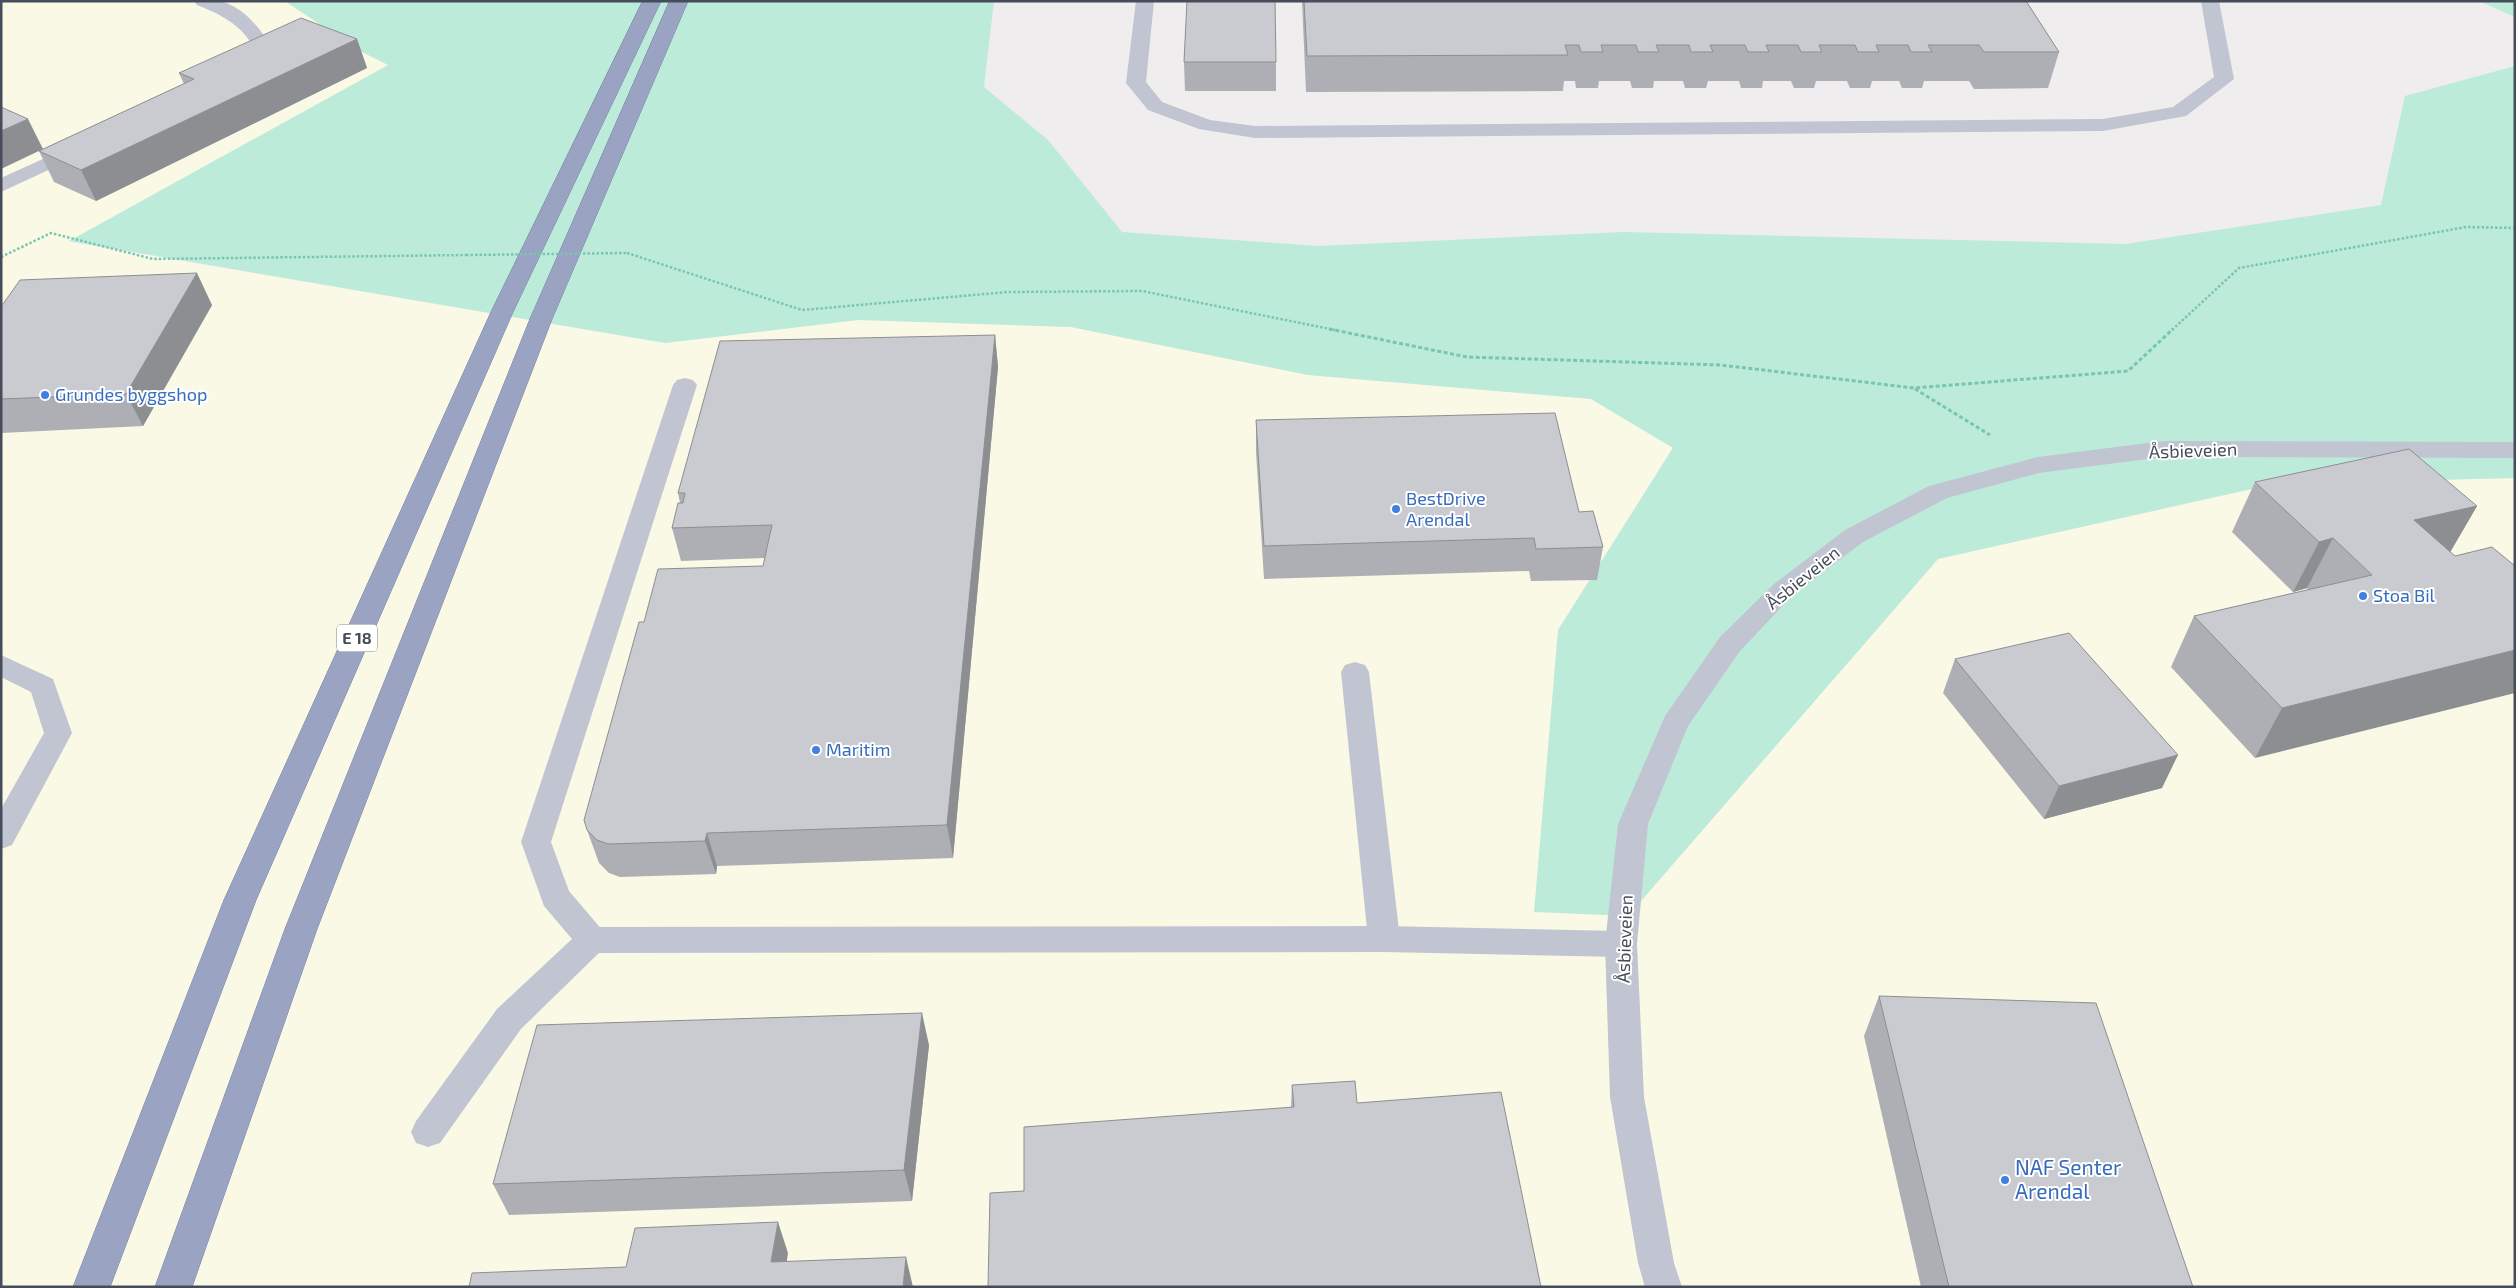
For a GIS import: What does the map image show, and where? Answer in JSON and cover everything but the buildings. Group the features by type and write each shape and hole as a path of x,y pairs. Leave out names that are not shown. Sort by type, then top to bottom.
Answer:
{"highway":[{"name":"E 18","path":"90,1287 240,900 502,312 652,1"},
{"path":"173,1287 301,929 508,402 541,319 679,1"}],"street":[{"path":"204,1 233,12 256,35 263,48 229,70"},
{"path":"1145,1 1136,83 1155,106 1206,125 1255,132 2103,125 2179,112 2224,79 2210,1"},
{"path":"1,186 97,139"},
{"path":"592,940 555,897 536,842 685,385"},
{"name":"Åsbieveien","path":"1664,1287 1656,1263 1627,1097 1621,944 1633,824 1675,724 1730,644 1783,590 1854,536 1938,492 2038,465 2162,449 2515,450"},
{"path":"1,665 42,686 58,733 1,837"},
{"path":"1356,672 1384,940"},
{"path":"428,1132 509,1020 592,940 1384,940 1621,944"}],"path":[{"path":"1,257 51,233 153,259 627,253 802,310 1008,292 1142,291 1466,357 1720,365 1914,388 2128,371 2239,268 2466,228 2515,228"},
{"path":"1914,388 2038,465"}],"shaded area":[{"path":"1,1 285,1 358,50 389,65 70,242 665,343 858,320 1071,327 1308,375 1591,399 1673,447 1558,630 1628,916 1938,559 2274,484 2515,478 2515,1287 1,1287"}],"green space":[{"path":"285,1 994,1 984,87 1048,140 1122,232 1318,246 1624,232 2125,244 2381,205 2405,96 2515,66 2515,478 2274,484 1938,559 1628,916 1534,912 1558,630 1673,448 1591,399 1308,375 1071,327 858,320 665,343 69,241 388,65 358,50"},
{"path":"2479,1 2515,1 2515,17"}],"place":[{"name":"Grundes byggshop","path":"45,395"},
{"name":"BestDrive Arendal","path":"1396,509"},
{"name":"Stoa Bil","path":"2363,596"},
{"name":"Maritim","path":"816,750"},
{"name":"NAF Senter Arendal","path":"2005,1180"}]}
